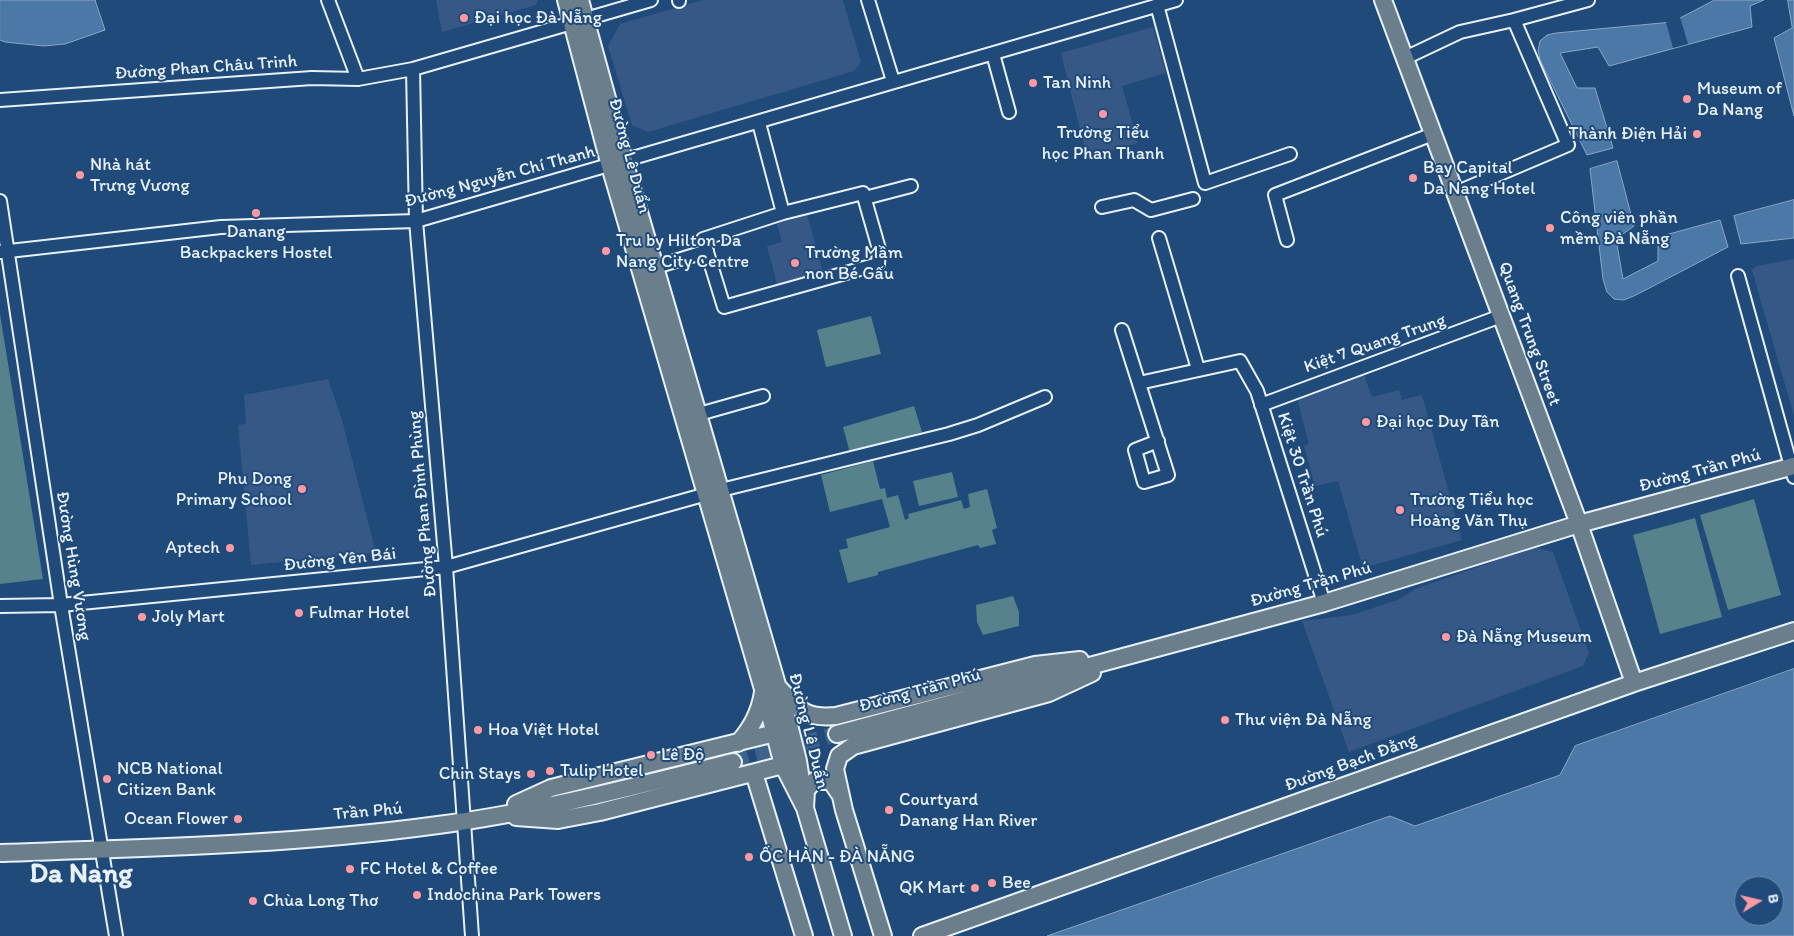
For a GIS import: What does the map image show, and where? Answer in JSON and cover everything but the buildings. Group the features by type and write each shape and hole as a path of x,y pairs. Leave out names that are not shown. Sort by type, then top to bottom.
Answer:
{"main road":[{"name":"Đường Lê Duẩn","path":"566,0 579,22 705,494 770,687 798,761 805,808"},
{"name":"Đường Lê Duẩn","path":"579,22 580,0"},
{"name":"Quang Trung Street","path":"1384,0 1579,524 1634,683"},
{"name":"Đường Lê Duẩn","path":"618,164 656,267 721,490 770,687 775,733 783,765 805,808"},
{"name":"Đường Trần Phú","path":"836,734 1324,603 1579,524 1793,470"},
{"name":"Đường Bạch Đằng","path":"922,936 1634,683 1794,631"},
{"path":"738,743 755,721 770,687 800,710 818,718 1035,665 1132,654"},
{"path":"844,810 835,769 839,756 844,750 1049,693 1132,654"},
{"path":"491,815 551,788 775,733"},
{"name":"Trần Phú","path":"0,853 102,850 372,833 462,821 595,796 733,762"},
{"path":"491,815 558,820 783,765"},
{"path":"754,773 804,936"},
{"path":"842,933 805,808 805,796 809,785 814,781 826,779 831,781 837,788 883,936"}],"street":[{"path":"328,0 358,79"},
{"name":"Đường Phan Châu Trinh","path":"0,100 312,78 358,79 413,69 651,0"},
{"path":"868,0 893,81"},
{"name":"Đường Nguyễn Chí Thanh","path":"4,251 221,227 416,221 618,164 893,81 993,54 1176,0"},
{"path":"1405,58 1460,32 1588,0"},
{"path":"1157,5 1205,183 1290,154"},
{"path":"1455,193 1568,145 1514,20"},
{"path":"993,54 1009,112"},
{"name":"Đường Phan Đình Phùng","path":"413,69 416,221 446,567 462,821 472,936"},
{"path":"758,123 783,213"},
{"path":"1287,240 1275,195 1433,134"},
{"path":"864,195 879,249 878,264 724,307 703,238 783,213 864,195 911,186"},
{"path":"1102,207 1134,200 1151,210 1193,199"},
{"name":"Đường Hùng Vương","path":"0,200 4,251 116,936"},
{"path":"1140,383 1198,369 1159,238"},
{"path":"656,267 707,251"},
{"path":"1738,276 1793,470"},
{"name":"Kiệt 7 Quang Trung","path":"1261,405 1501,316"},
{"path":"1122,330 1158,441"},
{"name":"Kiệt 30 Trần Phú","path":"1198,369 1240,360 1257,391 1324,603"},
{"path":"699,414 763,396"},
{"path":"705,494 949,434 978,425 1045,397"},
{"name":"Đường Yên Bái","path":"0,606 61,604 446,567 705,494"}],"shaded area":[{"path":"0,0 95,0 105,30 65,44 44,46 5,42 0,40"},
{"name":"Đại học Đà Nẵng","path":"436,0 538,0 536,5 442,32"},
{"path":"703,0 843,0 861,62 854,71 648,132 632,125 608,46 620,24"},
{"path":"1715,0 1764,0 1750,6 1752,27 1609,66 1598,47 1560,53 1577,88 1595,88 1613,148 1587,155 1540,60 1538,50 1540,41 1547,35 1556,33 1672,22"},
{"path":"1788,0 1794,0 1794,116 1774,38 1792,28"},
{"name":"Trường Tiểu học Phan Thanh","path":"1153,27 1166,73 1122,86 1138,143 1087,157 1061,53"},
{"path":"1617,161 1634,226 1616,239 1623,279 1658,261 1658,237 1720,220 1728,247 1636,295 1624,300 1614,299 1607,292 1603,279 1590,169"},
{"path":"1794,200 1794,238 1741,244 1734,216"},
{"name":"Trường Mầm non Bé Gấu","path":"806,210 824,277 778,288 767,246 782,242 775,218"},
{"path":"1794,259 1794,416 1752,270 1757,266"},
{"path":"1363,372 1372,397 1399,390 1402,400 1422,395 1462,540 1363,568 1338,481 1315,486 1304,446 1309,444 1296,395"},
{"name":"Phu Dong Primary School","path":"328,379 342,420 376,553 251,565 238,425 246,424 244,395"},
{"name":"Đà Nẵng Museum","path":"1535,547 1553,552 1589,653 1583,666 1349,752 1302,621 1352,615 1400,599 1415,589"},
{"path":"1794,669 1794,936 1047,936 1390,816 1415,826 1560,775 1575,746"}],"green space":[{"path":"0,314 43,579 0,584"},
{"path":"871,316 881,354 826,367 817,330"},
{"path":"914,406 922,432 850,453 843,427"},
{"path":"873,461 880,489 885,488 887,498 898,495 905,520 909,518 908,514 961,500 964,509 970,507 968,494 987,489 997,528 992,530 996,544 980,548 978,545 878,572 878,575 848,583 839,550 848,548 846,539 890,527 882,499 830,512 821,475"},
{"path":"952,472 958,497 919,506 913,481"},
{"path":"1754,499 1781,595 1728,610 1700,515"},
{"path":"1695,518 1722,617 1660,634 1633,535"},
{"path":"1013,596 1019,612 1019,626 983,635 977,622 976,605"}],"pier":[{"path":"1680,17 1688,44 1673,48 1666,22"}],"tunnel":[{"path":"733,762 837,734"}],"place":[{"name":"Đại học Đà Nẵng","path":"464,18"},
{"name":"Tan Ninh","path":"1033,83"},
{"name":"Museum of Da Nang","path":"1687,99"},
{"name":"Trường Tiểu học Phan Thanh","path":"1103,114"},
{"name":"Thành Điện Hải","path":"1697,134"},
{"name":"Nhà hát Trưng Vương","path":"80,175"},
{"name":"Bay Capital Da Nang Hotel","path":"1413,178"},
{"name":"Danang Backpackers Hostel","path":"256,213"},
{"name":"Công viên phần mềm Đà Nẵng","path":"1550,228"},
{"name":"Tru by Hilton Da Nang City Centre","path":"606,251"},
{"name":"Trường Mầm non Bé Gấu","path":"795,263"},
{"name":"Đại học Duy Tân","path":"1366,422"},
{"name":"Phu Dong Primary School","path":"302,489"},
{"name":"Trường Tiểu học Hoàng Văn Thụ","path":"1400,510"},
{"name":"Aptech","path":"230,548"},
{"name":"Fulmar Hotel","path":"299,613"},
{"name":"Joly Mart","path":"142,617"},
{"name":"Đà Nẵng Museum","path":"1446,637"},
{"name":"Thư viện Đà Nẵng","path":"1225,720"},
{"name":"Hoa Việt Hotel","path":"478,730"},
{"name":"Lê Độ","path":"651,755"},
{"name":"Tulip Hotel","path":"550,771"},
{"name":"Chin Stays","path":"531,774"},
{"name":"NCB National Citizen Bank","path":"107,779"},
{"name":"Courtyard Danang Han River","path":"889,810"},
{"name":"Ocean Flower","path":"238,819"},
{"name":"ỐC HÀN - ĐÀ NẴNG","path":"749,857"},
{"name":"FC Hotel & Coffee","path":"350,869"},
{"name":"Bee","path":"992,883"},
{"name":"QK Mart","path":"975,888"},
{"name":"Indochina Park Towers","path":"417,895"},
{"name":"Chùa Long Thơ","path":"253,901"}],"district":[{"name":"Da Nang","path":"81,875"}]}
